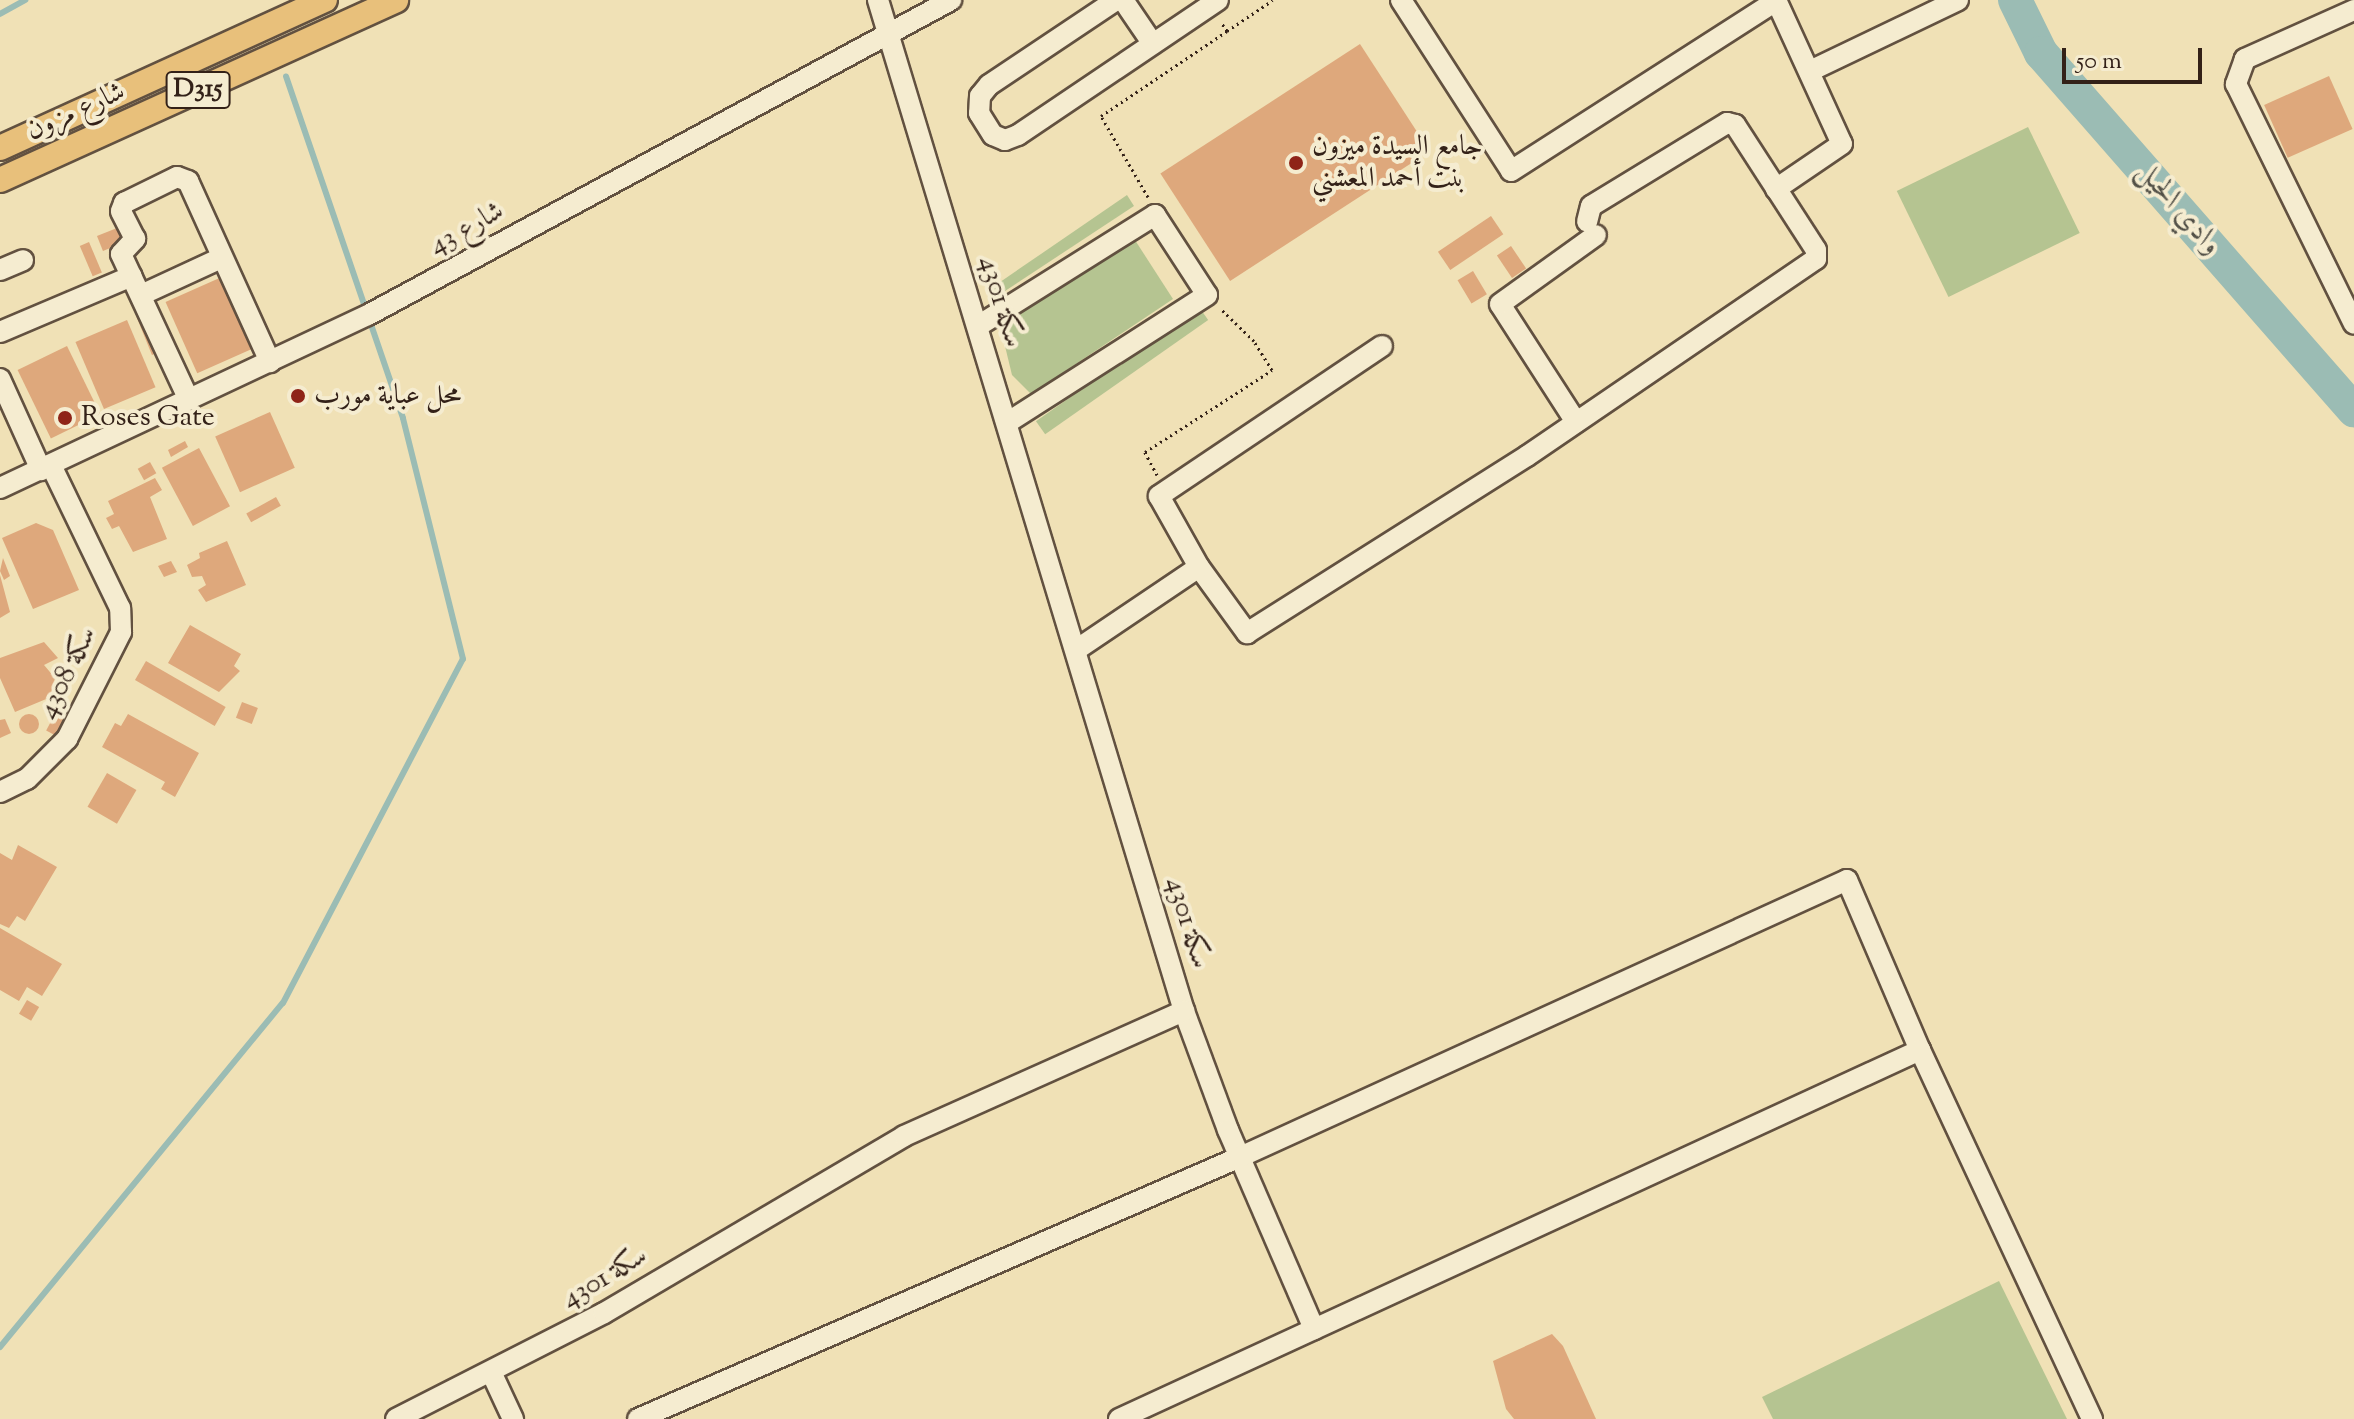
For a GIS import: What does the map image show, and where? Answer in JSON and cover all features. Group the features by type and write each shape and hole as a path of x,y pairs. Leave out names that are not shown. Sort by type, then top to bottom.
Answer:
{"main road":[{"name":"شارع مزون","path":"0,148 325,0"},
{"name":"شارع مزون","path":"0,180 396,0"}],"street":[{"name":"سكة 4301","path":"396,1419 492,1374 904,1136 1184,1011 878,0"},
{"name":"شارع 43","path":"0,488 368,315 889,29 951,0"},
{"path":"1116,0 989,85 980,96 984,126 1005,140 1018,135 1214,3"},
{"path":"1123,0 1153,44"},
{"path":"1401,0 1511,171 1776,0 1842,144 1776,189"},
{"path":"1810,71 1917,9 1958,0"},
{"path":"2354,10 2245,59 2236,84 2354,324"},
{"path":"1382,346 1165,489 1160,505 1240,630 1256,632 1576,422 1809,268 1816,250 1735,125 1727,123 1591,206 1585,213 1591,229 1500,304 1576,422"},
{"path":"189,400 121,254 135,239 122,207 180,176 188,181 270,362"},
{"path":"978,326 1155,215 1207,295 1007,423"},
{"path":"141,295 221,258"},
{"path":"0,270 23,260"},
{"path":"0,332 132,276"},
{"name":"سكة 4308","path":"0,379 120,608 121,632 67,739 38,770 0,792"},
{"path":"1076,650 1199,567"},
{"path":"638,1419 1240,1157 1847,880 1920,1050 2092,1419"},
{"path":"1184,1011 1240,1157 1314,1329"},
{"path":"1119,1419 1920,1050"},
{"path":"492,1374 513,1419"}],"path":[{"path":"1155,215 1144,186 1101,116 1273,0"},
{"path":"1214,3 1227,31"},
{"path":"1165,489 1145,452 1272,370 1254,341 1207,295"}],"green space":[{"path":"2028,127 2080,233 1949,297 1897,191"},
{"path":"1127,195 1134,206 1002,293 987,291"},
{"path":"1133,237 1173,299 1031,394 1012,375 1004,342 1006,319"},
{"path":"1199,307 1208,320 1045,434 1036,421"},
{"path":"1999,1281 2067,1419 1773,1419 1762,1397"}],"building":[{"name":"جامع السيدة ميزون بنت أحمد المعشني","path":"1360,44 1430,151 1230,281 1160,174"},
{"path":"2329,76 2353,129 2288,158 2264,105"},
{"path":"1491,216 1503,234 1450,270 1438,252"},
{"path":"122,226 128,241 103,251 97,236"},
{"path":"89,242 102,272 93,276 80,246"},
{"path":"1511,246 1526,268 1512,278 1497,256"},
{"path":"1473,271 1487,294 1471,303 1458,280"},
{"path":"224,276 256,347 197,373 166,302"},
{"path":"144,314 159,352 152,355 137,317"},
{"path":"127,320 156,387 104,409 75,342"},
{"path":"67,346 100,414 51,438 18,370"},
{"path":"270,412 295,468 240,492 215,436"},
{"path":"185,441 188,447 171,457 168,450"},
{"path":"199,448 230,506 193,526 162,468"},
{"path":"150,462 156,473 144,480 138,469"},
{"path":"155,478 162,490 150,497 167,539 133,552 119,526 112,529 106,518 114,514 108,501"},
{"path":"276,497 281,506 251,522 246,513"},
{"path":"36,523 53,530 79,590 33,609 2,538"},
{"path":"227,541 246,585 206,602 198,590 206,585 202,576 192,577 187,565 200,558 199,553"},
{"path":"3,558 10,576 4,580 0,571"},
{"path":"171,561 177,572 164,577 158,566"},
{"path":"0,575 10,612 0,618"},
{"path":"190,625 241,654 234,666 240,671 219,692 168,663"},
{"path":"44,642 58,658 44,665 55,678 51,697 15,712 0,678 0,658"},
{"path":"146,661 226,707 215,726 135,680"},
{"path":"242,702 258,708 252,724 236,718"},
{"path":"56,712 69,719 59,738 46,731"},
{"path":"25,714 33,714 39,724 33,734 25,734 19,728 19,720"},
{"path":"128,714 199,753 175,797 161,789 165,782 102,747 115,723 121,726"},
{"path":"5,719 11,733 0,738 0,720"},
{"path":"107,773 136,790 117,824 88,807"},
{"path":"18,845 57,867 25,921 17,916 9,928 0,924 0,853 12,860"},
{"path":"0,928 62,964 42,996 27,987 19,1001 0,990"},
{"path":"27,1000 39,1007 31,1021 19,1014"},
{"path":"1552,1334 1563,1346 1596,1419 1514,1419 1506,1409 1493,1361"}],"waterway":[{"path":"0,14 25,0"},
{"name":"وادي الحيل","path":"2015,0 2041,53 2354,410"},
{"path":"0,1347 283,1003 463,659 403,418 286,77"}],"place":[{"name":"جامع السيدة ميزون بنت أحمد المعشني","path":"1296,163"},
{"name":"محل عباية مورب","path":"298,396"},
{"name":"Roses Gate","path":"65,418"}]}
